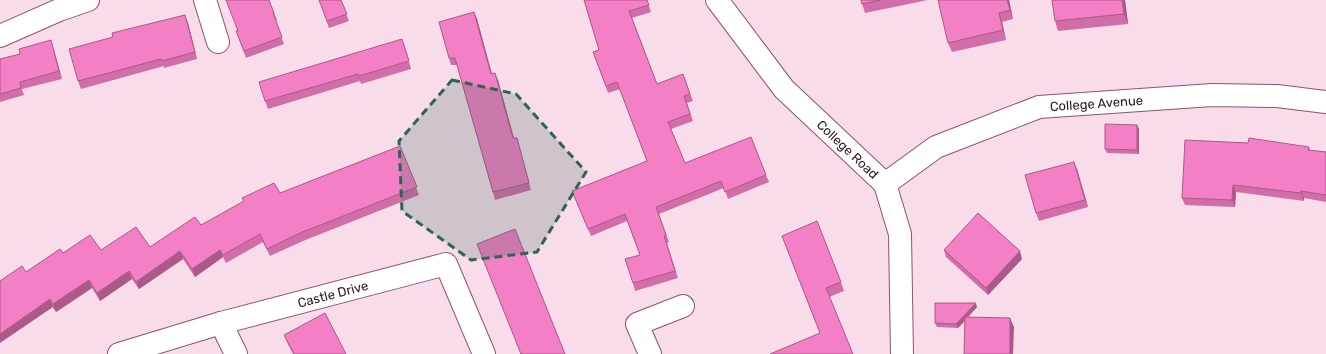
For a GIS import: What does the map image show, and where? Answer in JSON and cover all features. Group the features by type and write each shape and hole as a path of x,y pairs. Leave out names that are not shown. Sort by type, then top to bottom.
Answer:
{"street":[{"path":"0,36 57,5 88,0"},
{"path":"205,0 218,42"},
{"name":"College Road","path":"717,0 784,88 886,184 900,234 902,354"},
{"name":"College Avenue","path":"886,184 936,146 1039,107 1212,94 1277,96 1326,102"},
{"name":"Castle Drive","path":"119,354 220,323 446,264 484,354"},
{"path":"650,354 637,324 683,306"},
{"path":"220,323 236,354"}],"highlighted area":[{"path":"452,80 516,94 586,172 537,252 471,260 402,211 399,141"}],"building":[{"path":"226,0 269,0 282,37 244,51"},
{"path":"319,0 341,0 347,14 327,21"},
{"path":"584,0 647,0 649,5 629,11 657,84 683,74 690,94 684,96 690,114 668,122 685,163 751,137 766,175 725,192 721,181 656,207 666,235 664,236 675,271 633,283 625,259 640,255 625,214 588,229 572,191 647,161 617,82 606,86 593,52 599,50"},
{"path":"861,0 881,0 862,4"},
{"path":"938,0 1007,0 1010,10 999,13 1003,30 948,43"},
{"path":"1052,0 1122,0 1124,14 1055,21"},
{"path":"474,12 491,74 495,73 513,138 517,138 529,183 493,192 455,58 449,58 439,22"},
{"path":"185,15 195,52 162,61 161,59 78,81 69,49 113,37 112,33"},
{"path":"402,39 409,61 265,101 259,82"},
{"path":"51,40 59,71 20,82 21,88 0,94 0,59 20,54 19,49"},
{"path":"1105,124 1137,125 1137,150 1105,149"},
{"path":"1249,138 1309,147 1308,150 1326,152 1326,195 1301,191 1301,193 1233,185 1232,200 1182,198 1185,140 1248,143"},
{"path":"400,146 417,187 300,233 267,249 260,234 223,255 220,250 192,269 180,251 136,282 129,271 97,293 89,280 53,304 50,299 0,334 0,281 22,266 26,272 60,249 63,253 90,235 101,250 136,227 150,247 195,217 201,225 244,201 242,198 274,183 280,193"},
{"path":"1074,162 1085,200 1036,213 1025,175"},
{"path":"978,213 1020,251 986,288 944,250"},
{"path":"817,221 841,282 826,288 853,354 770,354 820,333 782,236"},
{"path":"515,229 565,354 521,354 477,244"},
{"path":"935,303 976,303 956,324 935,323"},
{"path":"325,313 346,354 294,354 284,335"},
{"path":"965,317 1010,318 1010,354 964,354"}]}
